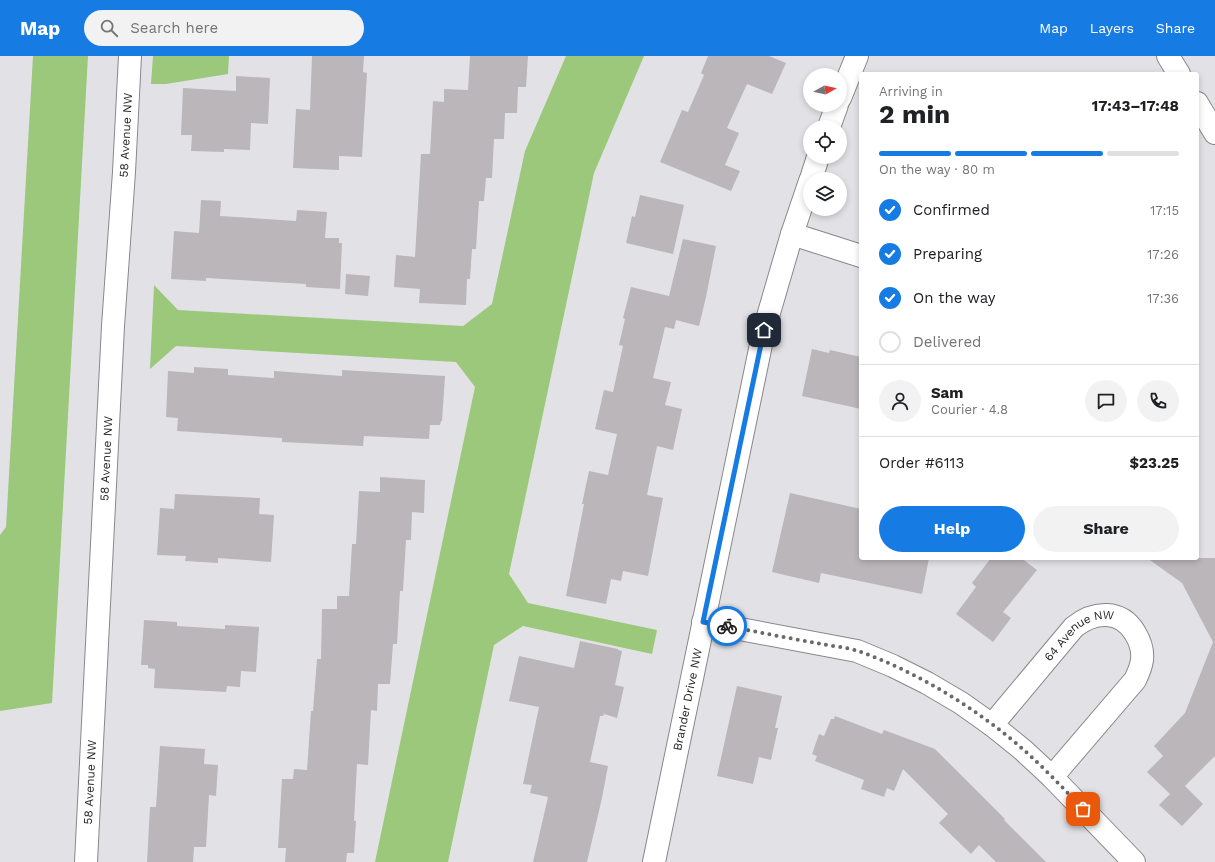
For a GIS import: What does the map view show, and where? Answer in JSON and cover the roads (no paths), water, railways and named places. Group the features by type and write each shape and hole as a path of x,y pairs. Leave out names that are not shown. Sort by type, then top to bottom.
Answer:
{"street":[{"name":"58 Avenue NW","path":"86,862 113,326 124,172 130,56"},
{"path":"847,81 857,56"},
{"path":"1168,56 1178,72"},
{"path":"1199,106 1215,133"},
{"name":"Brander Drive NW","path":"654,862 764,330 803,201"},
{"path":"792,234 859,255"},
{"name":"64 Avenue NW","path":"992,725 1074,627 1082,620 1091,616 1101,615 1122,619 1133,630 1141,649 1142,659 1135,680 1052,777"},
{"path":"703,622 857,651 893,666 927,683 961,703 1023,750 1052,777 1134,862"}]}
